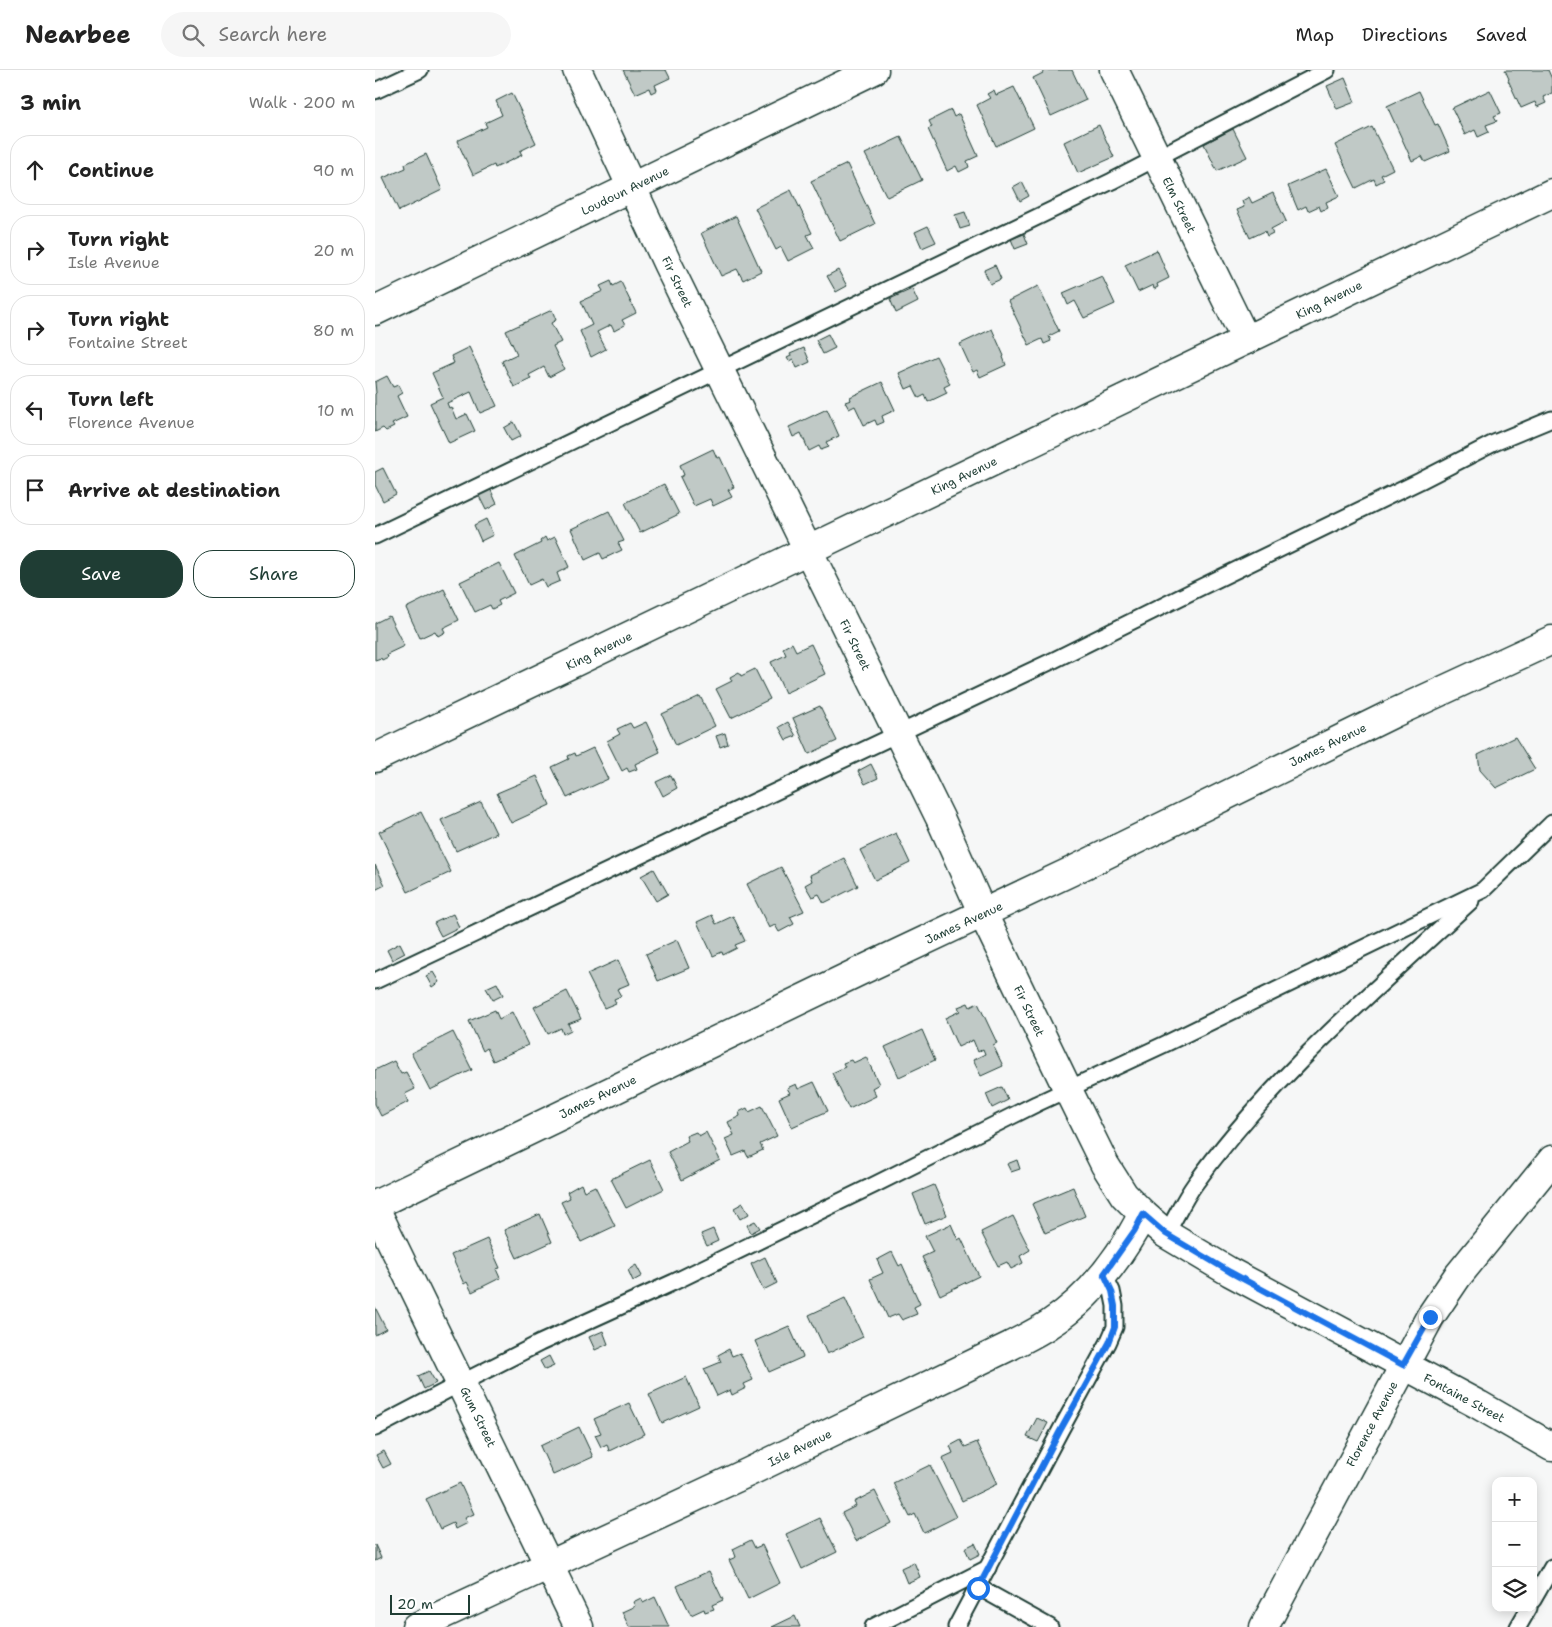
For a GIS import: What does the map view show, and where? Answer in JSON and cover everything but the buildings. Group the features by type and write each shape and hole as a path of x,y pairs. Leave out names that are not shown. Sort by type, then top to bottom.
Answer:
{"street":[{"name":"Fir Street","path":"577,70 633,187 668,266 940,818 983,914 1105,1165 1124,1195 1143,1214"},
{"name":"Loudoun Avenue","path":"375,311 874,70"},
{"name":"Elm Street","path":"1114,70 1246,340"},
{"name":"King Avenue","path":"375,758 1552,193"},
{"name":"James Avenue","path":"375,1206 858,972 983,914 1394,713 1552,640"},
{"name":"Florence Avenue","path":"1264,1627 1430,1317 1457,1277 1552,1160"},
{"name":"Gum Street","path":"375,1206 579,1627"},
{"name":"Fontaine Street","path":"1143,1214 1166,1234 1230,1272 1479,1405 1552,1447"},
{"name":"Isle Avenue","path":"416,1627 749,1472 1011,1346 1049,1325 1080,1300 1104,1274 1135,1230 1143,1214"}],"lane":[{"path":"375,91 420,70"},
{"path":"375,536 1112,181 1327,70"},
{"path":"375,981 1054,660 1494,443 1552,419"},
{"path":"1166,1234 1194,1186 1238,1129 1271,1092 1347,1016 1552,823"},
{"path":"375,1428 541,1344 682,1278 1037,1104 1483,890"},
{"path":"956,1627 1109,1343 1115,1327 1115,1306 1112,1291 1104,1274"},
{"path":"1537,1593 1552,1567"},
{"path":"873,1627 988,1568"},
{"path":"978,1588 1050,1627"},
{"path":"1518,1627 1527,1612"}],"route":[{"path":"978,1588 1060,1431 1109,1343 1115,1327 1115,1306 1112,1291 1104,1274 1135,1230 1143,1214 1166,1234 1230,1272 1403,1365 1430,1317"}]}
